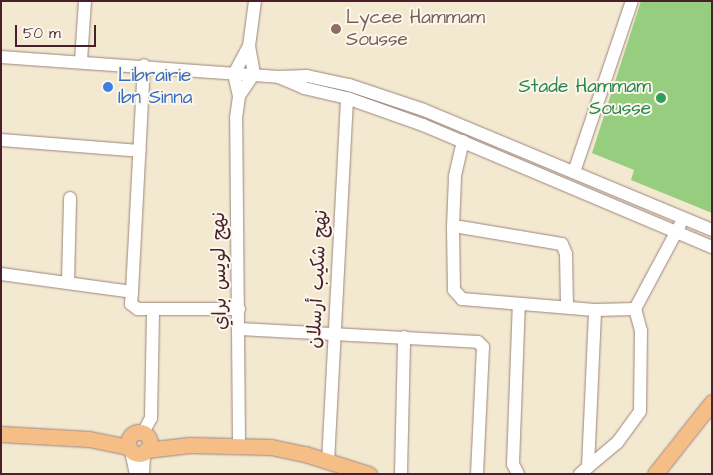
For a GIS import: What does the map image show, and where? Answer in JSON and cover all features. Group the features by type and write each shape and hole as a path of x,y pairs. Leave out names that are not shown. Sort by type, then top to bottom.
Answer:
{"main road":[{"path":"656,474 712,402"},
{"path":"1,434 139,443 239,444 305,454 369,474"}],"street":[{"path":"81,61 85,1"},
{"path":"239,96 254,74 249,46 255,1"},
{"path":"574,172 632,1"},
{"path":"239,96 234,74 249,46"},
{"path":"1,57 144,65 278,77 307,76 350,85 424,110 712,230"},
{"path":"144,65 132,292 133,306 153,309 239,309"},
{"path":"278,77 304,88 346,98 463,142 712,246"},
{"name":"نهج لويس براي","path":"239,96 236,118 240,329 239,444"},
{"name":"نهج شكيب أرسلان","path":"328,462 346,98"},
{"path":"1,140 140,151"},
{"path":"463,142 454,190 455,295 462,299 519,304 567,305 595,310 635,308"},
{"path":"68,282 70,198"},
{"path":"584,470 618,443 640,411 641,331 635,308 684,218"},
{"path":"460,227 562,244 566,254 567,305"},
{"path":"1,274 132,292"},
{"path":"518,474 514,464 519,304"},
{"path":"136,474 139,443 151,418 153,309"},
{"path":"584,470 595,310"},
{"path":"240,329 404,337 481,344 477,474"},
{"path":"401,474 404,337"},
{"path":"139,443 143,474"}],"green space":[{"name":"Stade Hammam Sousse","path":"641,1 712,1 712,213 631,180 634,170 592,153"}],"place":[{"name":"Lycee Hammam Sousse","path":"336,29"},
{"name":"Librairie Ibn Sinna","path":"108,87"},
{"name":"Stade Hammam Sousse","path":"661,98"}]}
